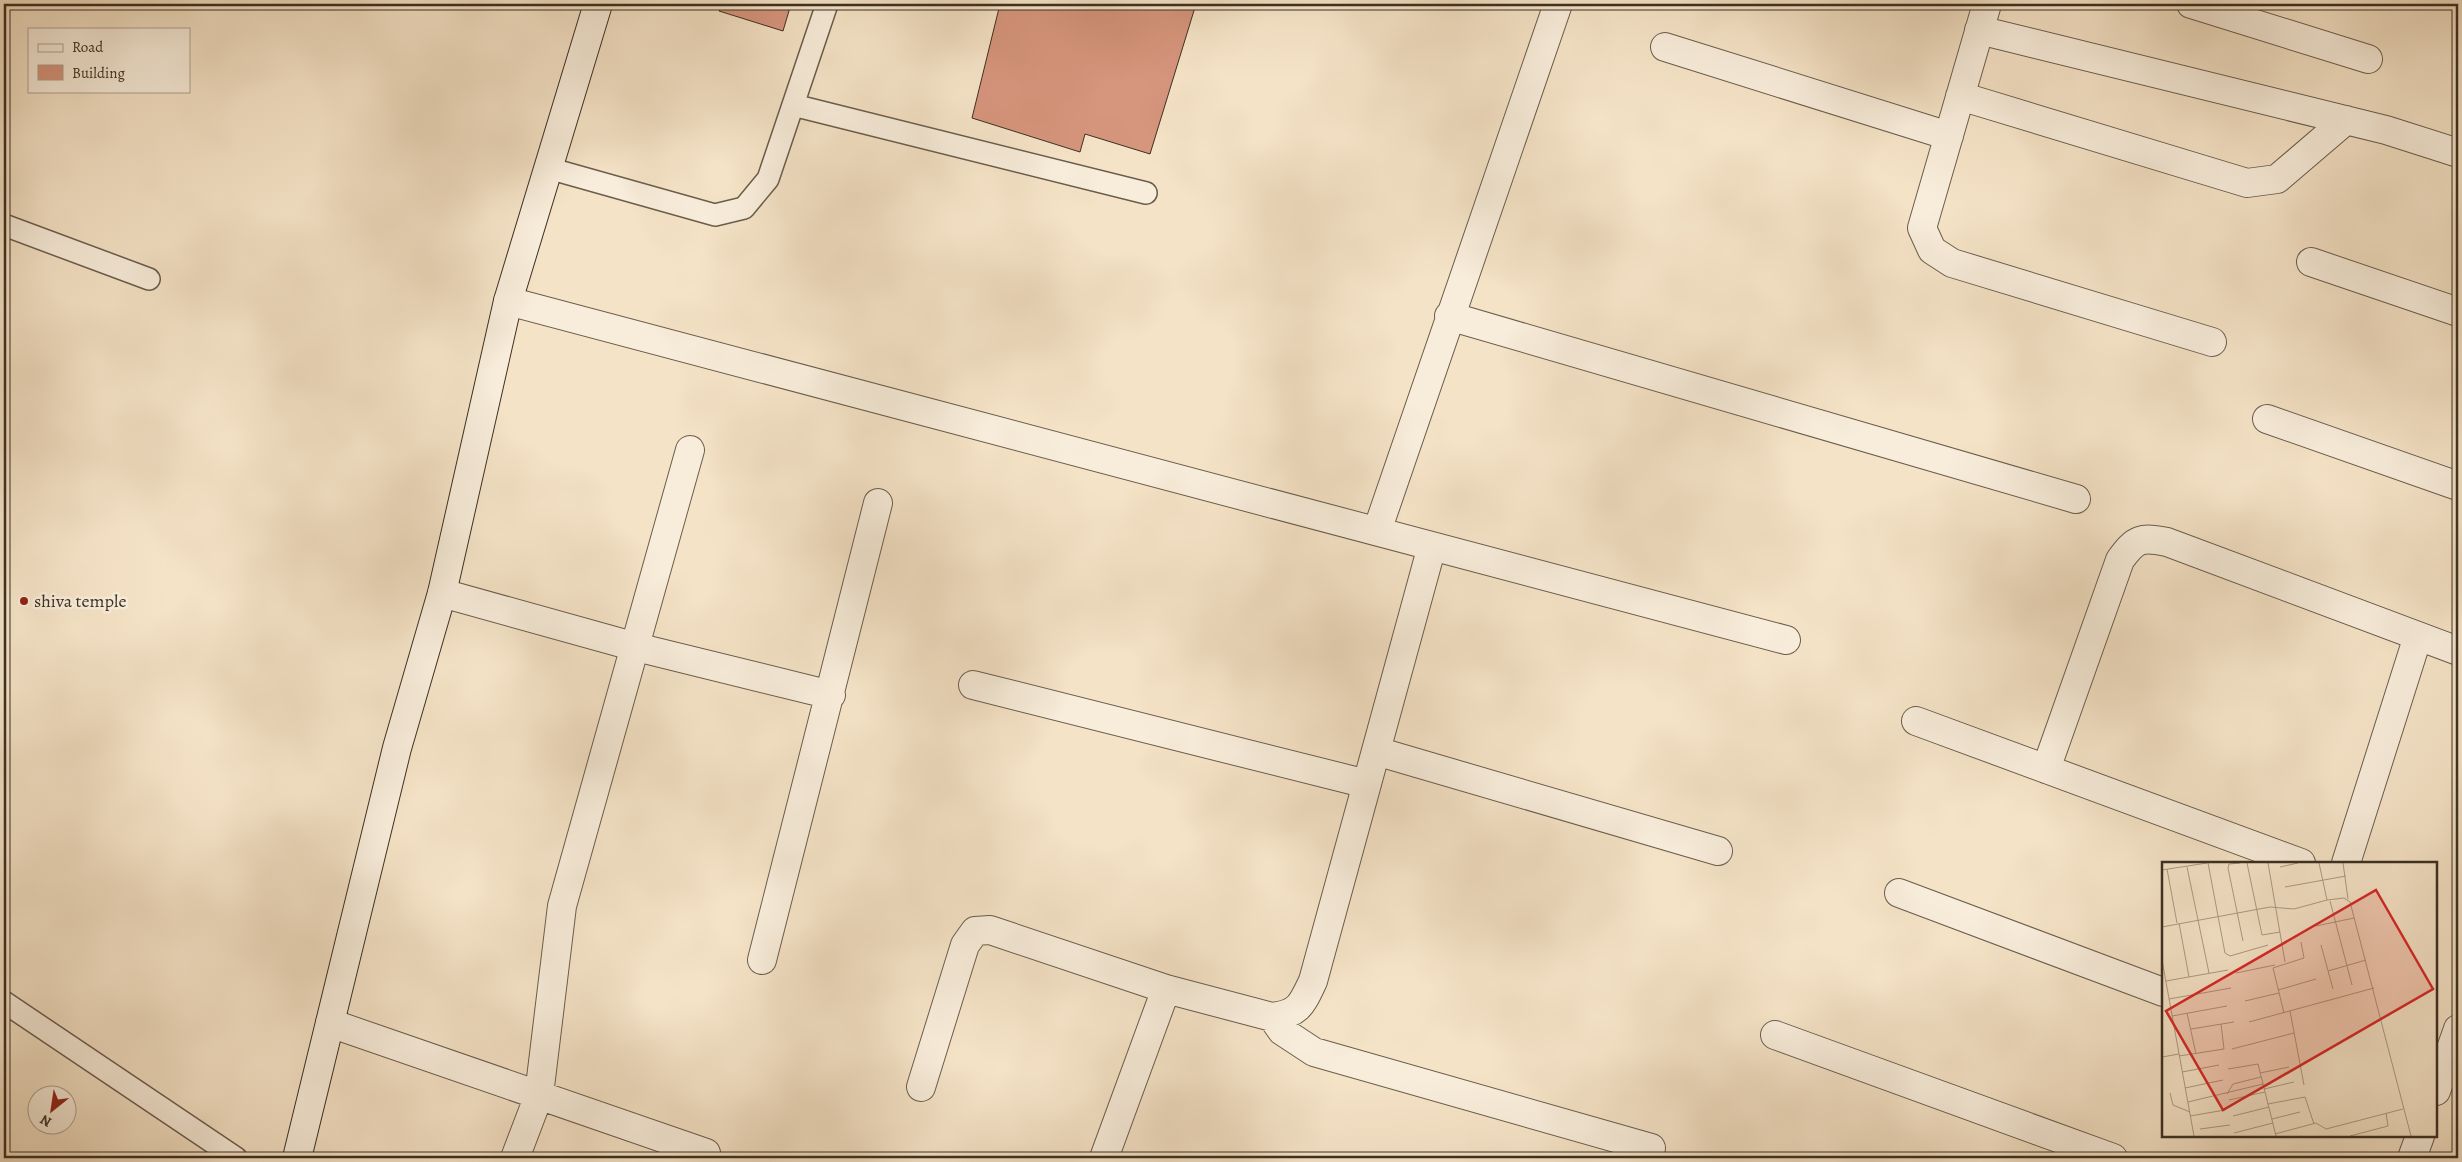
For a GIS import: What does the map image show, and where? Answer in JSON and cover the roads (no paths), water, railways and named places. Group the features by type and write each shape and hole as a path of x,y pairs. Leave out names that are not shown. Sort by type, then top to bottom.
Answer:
{"street":[{"path":"297,1158 397,748 442,593 508,301 598,4"},
{"path":"1377,532 1558,4"},
{"path":"1987,4 1922,228 1932,250 1952,263 2212,342"},
{"path":"2191,4 2368,58"},
{"path":"1979,30 2386,130 2458,153"},
{"path":"1665,47 1949,136"},
{"path":"1960,96 2247,183 2277,179 2346,120"},
{"path":"2311,262 2458,312"},
{"path":"508,301 1786,640"},
{"path":"1450,316 2076,499"},
{"path":"2267,420 2458,486"},
{"path":"515,1158 539,1095 562,906 690,450"},
{"path":"762,960 831,695 878,503"},
{"path":"2046,769 2120,560 2131,546 2146,538 2167,542 2458,651"},
{"path":"921,1087 965,945 976,931 990,930 1166,989 1272,1017 1288,1016 1301,1006 1313,981 1432,546"},
{"path":"442,593 636,647 831,695"},
{"path":"2346,862 2418,636"},
{"path":"973,686 1367,784"},
{"path":"1916,721 2298,862"},
{"path":"1376,751 1718,851"},
{"path":"1899,893 2162,992"},
{"path":"1104,1158 1166,989"},
{"path":"1272,1017 1282,1031 1314,1052 1651,1148"},
{"path":"330,1024 706,1153"},
{"path":"2437,1088 2458,1029"},
{"path":"1775,1035 2113,1158"},
{"path":"2412,1158 2420,1137"}],"lane":[{"path":"548,168 715,215 744,208 768,179 827,4"},
{"path":"793,106 1146,193"},
{"path":"4,225 149,279"},
{"path":"4,1002 236,1158"}],"place":[{"name":"shiva temple","path":"24,601"}]}
